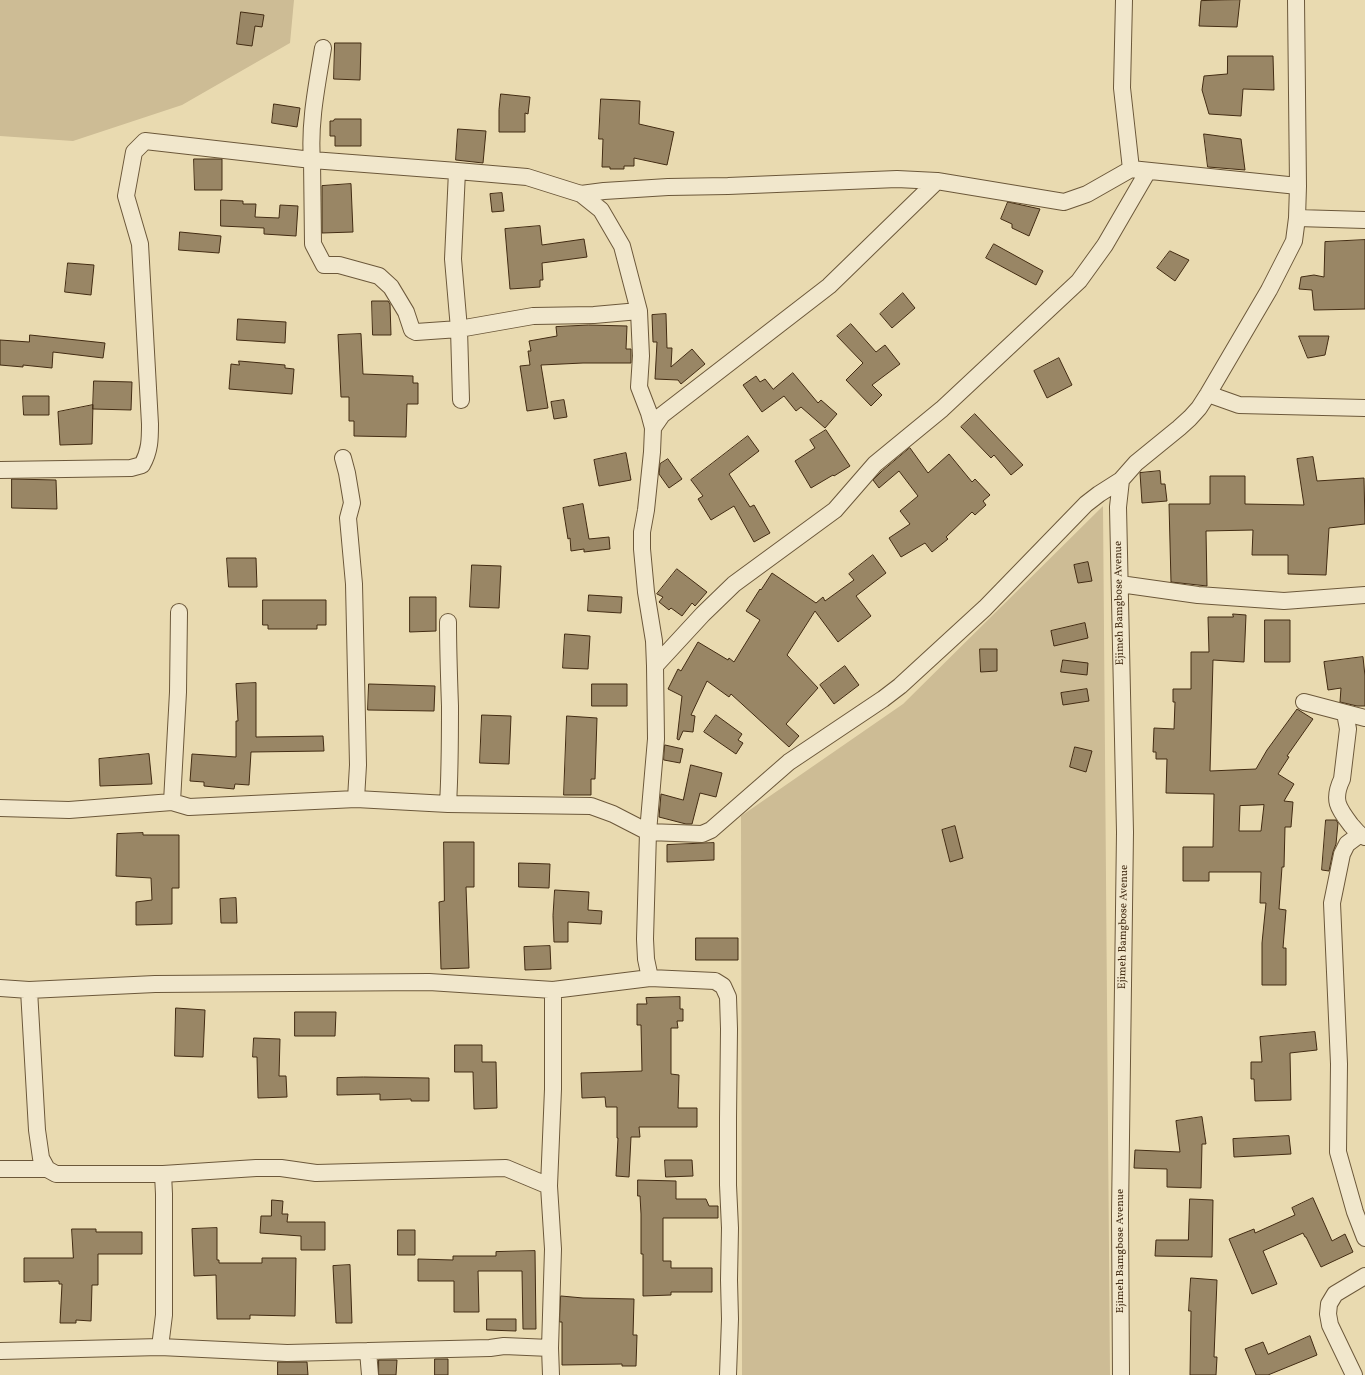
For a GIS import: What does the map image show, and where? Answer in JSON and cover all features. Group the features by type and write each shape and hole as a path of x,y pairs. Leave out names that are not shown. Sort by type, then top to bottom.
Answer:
{"street":[{"path":"1124,0 1122,88 1131,169"},
{"path":"0,808 69,810 172,802 189,807 356,799 448,804 591,806 613,814 648,832 702,834 711,830 789,762 900,686 985,608 1086,504 1121,480 1136,463 1190,418 1208,394 1269,290 1294,241 1297,218 1298,186 1296,0"},
{"path":"323,48 316,86 310,141 312,160 313,244 324,266 339,266 378,276 391,287 406,312 412,330 416,332 459,329 533,316 594,315 639,311"},
{"path":"0,470 131,468 142,465 148,455 150,444 150,424 140,244 126,196 134,152 145,141 312,160 526,177 582,194 668,187 897,179 937,181 1064,202 1087,194 1131,169 1298,186"},
{"path":"457,171 452,259 459,329 461,400"},
{"path":"656,666 734,584 835,510 875,464 942,409 1079,281 1105,245 1148,171"},
{"path":"653,428 662,415 829,286 937,181"},
{"path":"582,194 601,210 622,246 639,311 641,356 639,387 653,428 652,452 642,532 646,592 654,641 656,666 656,739 648,832 645,939 646,959 650,978"},
{"path":"1297,218 1365,220"},
{"path":"1208,394 1239,405 1365,408"},
{"path":"343,458 352,503 348,518 354,584 358,765 356,799"},
{"name":"Ejimeh Bamgbose Avenue","path":"1121,480 1118,507 1125,832 1120,1214 1121,1375"},
{"path":"1120,584 1198,595 1284,600 1365,595"},
{"path":"172,802 178,692 179,612"},
{"path":"448,622 450,767 448,804"},
{"path":"1304,702 1365,718"},
{"path":"1345,713 1348,729 1342,779 1339,786 1337,800 1340,810 1362,836 1347,844 1342,854 1332,903 1339,1064 1338,1152 1355,1212 1365,1238"},
{"path":"0,988 29,990 155,984 429,982 553,990 650,978 714,981 723,986 728,997 730,1029 728,1185 730,1228 728,1280 730,1319 728,1375"},
{"path":"29,990 40,1158 47,1169 56,1174 162,1174 256,1168 281,1168 316,1173 506,1168 549,1186"},
{"path":"551,1375 550,1348 553,1249 549,1186 553,1089 553,990"},
{"path":"0,1169 47,1169"},
{"path":"160,1347 164,1315 164,1194 162,1174"},
{"path":"1354,1375 1330,1325 1328,1304 1335,1294 1365,1276"},
{"path":"0,1351 160,1347 287,1353 490,1348 504,1346 550,1348"},
{"path":"368,1351 370,1375"}],"shaded area":[{"path":"0,0 294,0 290,43 182,105 73,141 0,136"},
{"path":"1103,506 1110,1375 742,1375 741,816 903,704"}],"building":[{"path":"1240,0 1237,27 1199,26 1201,1"},
{"path":"241,12 264,15 262,27 255,26 252,46 237,44"},
{"path":"335,43 361,43 360,80 334,79"},
{"path":"1228,56 1273,56 1274,90 1243,89 1241,116 1209,114 1202,90 1204,76 1227,74"},
{"path":"501,94 530,97 528,114 525,113 525,132 499,132"},
{"path":"601,99 640,101 639,124 674,132 667,165 634,158 634,166 624,166 624,169 610,169 610,167 602,167 603,139 599,139"},
{"path":"274,104 300,108 297,127 272,123"},
{"path":"335,119 361,119 361,146 335,146 335,136 330,136 330,121"},
{"path":"458,129 486,131 483,163 456,160"},
{"path":"1204,134 1241,139 1245,170 1208,167"},
{"path":"194,159 222,159 222,190 195,190"},
{"path":"351,184 353,232 322,233 322,186"},
{"path":"502,193 504,211 492,212 490,194"},
{"path":"221,200 243,201 243,204 256,204 255,217 279,218 280,205 298,206 296,236 264,234 264,228 221,226"},
{"path":"1008,202 1040,209 1029,236 1012,228 1012,224 1001,219"},
{"path":"540,226 542,245 584,239 587,257 542,263 543,280 540,280 540,287 510,289 505,229"},
{"path":"180,232 221,236 219,253 179,250"},
{"path":"1365,240 1365,309 1314,310 1312,290 1299,289 1301,277 1314,275 1324,277 1325,242"},
{"path":"994,244 1043,271 1036,285 986,258"},
{"path":"1170,251 1189,260 1175,281 1157,268"},
{"path":"68,263 94,265 91,295 65,292"},
{"path":"903,293 915,308 892,328 880,314"},
{"path":"372,301 388,301 390,304 391,335 373,335"},
{"path":"666,314 667,348 672,348 671,367 692,349 705,364 681,384 678,380 655,379 657,342 653,342 652,315"},
{"path":"238,319 286,322 285,343 237,340"},
{"path":"851,324 876,352 885,345 900,364 872,385 882,395 871,406 846,380 863,363 837,336"},
{"path":"589,325 627,326 626,349 631,349 631,363 541,365 548,408 527,411 520,366 530,365 528,351 531,351 529,341 557,336 556,327"},
{"path":"361,334 363,374 413,376 413,383 418,383 418,404 407,404 406,437 354,436 354,421 349,421 349,397 341,397 338,335"},
{"path":"30,335 105,343 103,358 53,352 52,368 23,365 23,367 0,365 0,340 29,342"},
{"path":"1299,336 1329,336 1325,355 1308,358"},
{"path":"1059,358 1072,385 1047,398 1034,371"},
{"path":"239,361 285,365 285,368 294,369 292,394 229,389 231,364 239,365"},
{"path":"793,373 818,403 821,400 837,414 825,428 801,407 796,411 784,396 762,412 743,385 756,376 760,382 765,379 773,389"},
{"path":"94,381 132,382 131,410 93,409"},
{"path":"23,396 49,396 49,415 24,415"},
{"path":"564,400 567,417 554,419 551,402"},
{"path":"93,405 92,444 60,445 58,412"},
{"path":"975,414 1023,465 1011,475 994,455 991,458 961,427"},
{"path":"826,430 850,466 811,488 795,461 815,448 810,440"},
{"path":"748,436 759,451 729,474 750,507 754,505 770,533 754,542 734,506 711,520 698,499 703,496 691,480"},
{"path":"910,448 928,473 949,454 972,482 975,479 990,495 983,501 986,505 975,515 972,512 946,537 948,539 932,552 925,543 901,557 889,538 910,524 900,511 918,496 899,471 879,488 873,480"},
{"path":"626,453 631,480 599,486 594,460"},
{"path":"1313,457 1317,481 1364,478 1365,524 1329,528 1326,575 1288,574 1288,555 1252,555 1253,530 1206,531 1207,586 1171,582 1169,504 1210,504 1210,476 1245,476 1245,504 1304,505 1297,459"},
{"path":"668,459 682,479 669,488 659,474 660,464"},
{"path":"1160,471 1161,484 1165,484 1167,501 1142,503 1140,473"},
{"path":"12,479 56,480 57,509 12,508"},
{"path":"583,504 589,539 609,537 610,549 584,552 584,549 571,551 570,538 568,539 563,508"},
{"path":"873,555 886,573 856,596 871,616 838,642 815,611 787,655 818,688 786,724 799,736 789,747 731,694 729,697 707,681 691,715 695,716 693,732 683,731 679,740 677,739 682,696 668,689 678,669 681,671 698,642 734,662 760,620 746,611 772,573 816,603 823,597 825,601 854,580 849,574"},
{"path":"227,558 256,558 257,587 229,587"},
{"path":"1088,562 1092,581 1078,583 1074,565"},
{"path":"472,565 501,566 499,608 470,607"},
{"path":"677,569 707,592 695,606 692,603 682,616 671,608 669,610 659,602 663,597 657,594"},
{"path":"589,595 622,597 621,613 588,611"},
{"path":"410,597 436,597 436,631 410,632"},
{"path":"263,600 326,600 326,625 317,625 317,629 268,629 268,625 263,625"},
{"path":"1233,614 1246,615 1244,662 1213,660 1210,771 1256,769 1267,750 1297,709 1313,719 1287,756 1289,757 1278,774 1294,784 1284,801 1293,802 1291,827 1285,827 1284,867 1282,867 1279,909 1286,910 1283,948 1286,948 1286,985 1262,985 1262,943 1266,903 1260,903 1261,872 1209,872 1209,881 1183,881 1183,847 1213,847 1214,794 1166,793 1167,759 1156,759 1156,752 1153,752 1154,728 1174,729 1175,702 1173,702 1173,689 1191,689 1191,652 1209,652 1208,617 1233,617","holes":["1264,805 1261,831 1239,831 1240,806"]},
{"path":"1265,620 1290,620 1290,662 1265,662"},
{"path":"1085,623 1088,638 1054,646 1051,631"},
{"path":"565,634 590,636 588,669 563,668"},
{"path":"980,649 997,649 997,671 981,672"},
{"path":"1363,657 1365,676 1365,706 1357,706 1340,702 1341,688 1328,690 1324,662"},
{"path":"1063,660 1088,663 1087,675 1061,672"},
{"path":"845,666 859,685 834,704 820,685"},
{"path":"256,683 256,737 323,736 324,751 251,752 249,785 235,784 234,789 204,786 204,782 190,781 192,754 236,757 236,721 238,721 236,684"},
{"path":"369,684 435,686 434,711 368,710"},
{"path":"592,684 627,684 627,706 592,706"},
{"path":"1087,689 1089,701 1063,705 1061,693"},
{"path":"482,715 511,716 509,764 480,763"},
{"path":"716,715 742,734 738,740 743,743 736,754 704,732"},
{"path":"567,716 597,718 595,779 591,779 591,795 564,795"},
{"path":"665,745 683,749 680,763 664,760"},
{"path":"1075,747 1092,751 1086,772 1070,767"},
{"path":"149,754 152,784 100,786 99,759"},
{"path":"691,765 722,773 716,797 700,793 692,824 686,824 659,817 661,794 683,800"},
{"path":"1326,820 1336,820 1338,823 1336,844 1329,871 1322,870"},
{"path":"955,826 963,858 950,862 942,830"},
{"path":"143,833 143,835 179,835 179,888 172,888 172,924 136,925 136,902 152,900 151,878 116,876 117,834"},
{"path":"444,842 474,842 474,887 466,887 469,968 441,969 439,902 444,901"},
{"path":"714,843 714,860 667,862 667,845"},
{"path":"519,863 550,864 549,888 519,887"},
{"path":"555,890 589,892 588,910 602,911 601,924 568,922 568,942 554,942 553,916"},
{"path":"236,898 237,923 221,923 220,899"},
{"path":"696,938 738,938 738,960 696,960"},
{"path":"550,946 551,969 525,970 524,947"},
{"path":"680,997 680,1009 683,1009 683,1021 677,1021 678,1028 671,1028 671,1074 679,1075 678,1108 697,1108 697,1127 639,1127 640,1137 631,1137 629,1177 616,1176 618,1138 617,1107 606,1107 605,1097 582,1098 581,1073 642,1071 641,1025 637,1025 637,1004 647,1004 646,998"},
{"path":"176,1008 205,1010 203,1057 175,1056"},
{"path":"295,1012 336,1012 335,1036 295,1036"},
{"path":"1315,1032 1317,1050 1290,1053 1291,1100 1255,1101 1254,1079 1251,1079 1251,1062 1262,1062 1260,1037"},
{"path":"254,1038 280,1039 279,1076 286,1076 287,1097 258,1098 257,1057 253,1057"},
{"path":"455,1045 482,1045 482,1062 496,1062 497,1108 474,1109 473,1072 455,1072"},
{"path":"337,1078 429,1078 429,1101 411,1101 411,1099 380,1100 380,1094 337,1095"},
{"path":"1202,1117 1206,1144 1202,1144 1201,1188 1167,1187 1167,1169 1134,1168 1135,1150 1180,1152 1176,1121"},
{"path":"1289,1136 1291,1154 1234,1157 1233,1139"},
{"path":"665,1160 692,1160 693,1176 666,1177"},
{"path":"638,1180 676,1181 676,1199 706,1199 709,1206 718,1206 718,1218 663,1218 663,1261 671,1261 671,1268 712,1268 712,1292 671,1292 671,1295 643,1296 643,1254 641,1254 641,1214 640,1196 638,1196"},
{"path":"1313,1198 1332,1241 1345,1234 1353,1252 1321,1267 1303,1233 1263,1251 1277,1284 1252,1294 1229,1239 1254,1229 1255,1233 1295,1215 1292,1208"},
{"path":"1190,1199 1213,1200 1212,1257 1155,1256 1156,1240 1188,1240"},
{"path":"272,1200 283,1201 282,1214 288,1214 287,1222 325,1222 325,1250 301,1250 301,1236 260,1233 261,1216 271,1216"},
{"path":"217,1228 217,1260 219,1260 219,1263 262,1263 262,1258 296,1258 295,1316 250,1315 250,1319 217,1319 216,1275 194,1276 192,1229"},
{"path":"72,1229 96,1229 96,1232 142,1232 142,1254 98,1254 98,1285 92,1285 91,1321 76,1320 76,1323 60,1323 62,1284 59,1284 59,1281 24,1282 24,1258 73,1258"},
{"path":"398,1230 415,1230 415,1255 398,1255"},
{"path":"535,1251 536,1329 523,1329 522,1271 478,1271 479,1312 454,1312 454,1281 418,1281 418,1259 453,1260 453,1256 496,1256 496,1252"},
{"path":"350,1265 352,1323 336,1323 333,1266"},
{"path":"1191,1278 1217,1280 1214,1357 1217,1357 1216,1375 1190,1375 1191,1311 1189,1311"},
{"path":"561,1296 634,1299 633,1335 637,1335 636,1366 622,1366 622,1364 562,1365 562,1322 560,1322"},
{"path":"487,1319 516,1319 516,1331 487,1330"},
{"path":"1310,1336 1317,1355 1268,1375 1256,1375 1245,1349 1263,1342 1268,1354"},
{"path":"435,1359 448,1359 448,1375 435,1375"},
{"path":"379,1360 397,1360 396,1375 379,1375"},
{"path":"278,1362 307,1362 308,1375 278,1375"}]}
